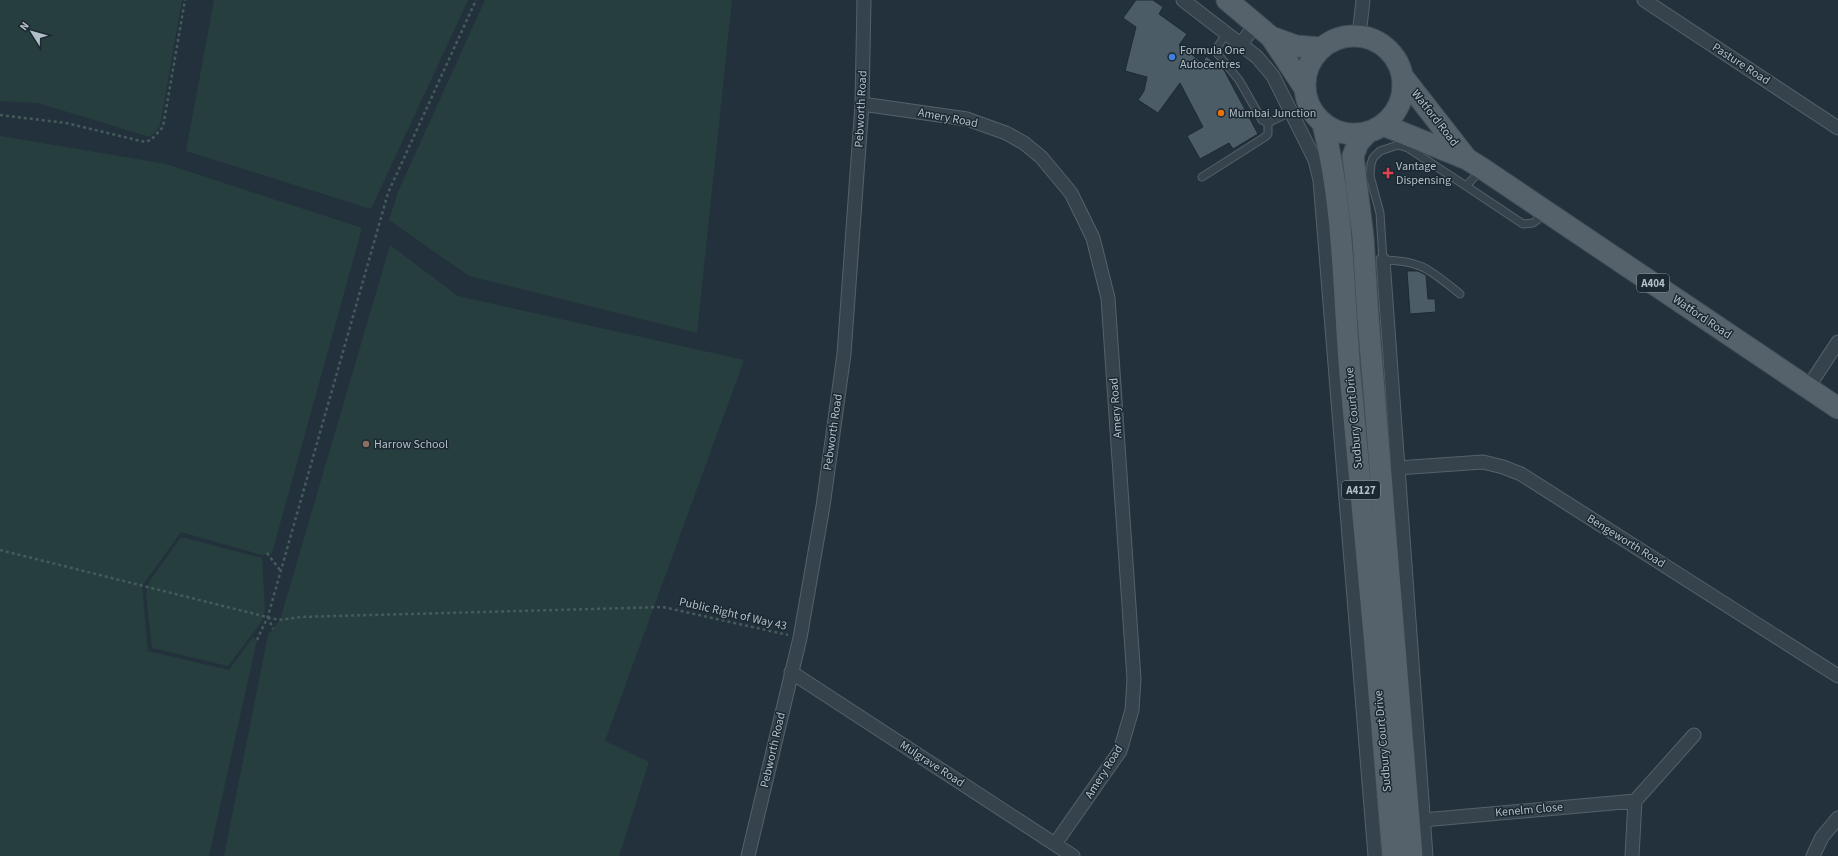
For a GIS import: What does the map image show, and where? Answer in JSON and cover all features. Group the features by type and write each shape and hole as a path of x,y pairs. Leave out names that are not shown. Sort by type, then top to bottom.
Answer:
{"main road":[{"path":"1227,0 1263,31 1304,87"},
{"path":"1263,31 1296,46 1321,48"},
{"path":"1359,36 1374,40 1389,50 1398,62 1402,77 1402,95 1397,109 1375,129 1347,134 1336,132 1323,124 1314,115 1306,101 1304,87 1307,67 1321,48 1340,37 1359,36"},
{"name":"Watford Road","path":"1402,77 1475,164"},
{"name":"Sudbury Court Drive","path":"1323,124 1332,159 1327,198 1357,320 1394,540 1391,725 1393,856"},
{"name":"Watford Road","path":"1375,129 1475,164 1548,212 1807,389 1838,408"},
{"name":"Sudbury Court Drive","path":"1375,129 1358,143 1353,156 1374,261 1357,320 1391,725 1411,756 1412,856"}],"street":[{"name":"Pebworth Road","path":"748,856 800,638 823,506 844,354 862,104 864,0"},
{"path":"1182,0 1257,57 1273,76 1292,111 1315,160 1327,198"},
{"path":"1359,36 1363,0"},
{"name":"Pasture Road","path":"1649,1 1838,128"},
{"path":"1241,44 1263,31"},
{"name":"Amery Road","path":"862,104 966,119 1006,133 1024,143 1040,157 1071,193 1093,238 1108,298 1134,679 1132,710 1120,751 1055,844"},
{"name":"Sudbury Court Drive","path":"1327,198 1375,856"},
{"name":"Sudbury Court Drive","path":"1374,261 1397,468 1394,540 1411,756 1423,820 1426,856"},
{"path":"1807,389 1838,342"},
{"name":"Bengeworth Road","path":"1397,468 1483,462 1503,467 1521,474 1838,676"},
{"name":"Mulgrave Road","path":"791,672 1073,856"},
{"path":"1632,856 1635,801 1694,736"},
{"name":"Kenelm Close","path":"1423,820 1635,801"},
{"path":"1813,856 1822,837 1838,818"}],"lane":[{"path":"1226,33 1218,46 1217,53 1239,80 1262,120 1268,123"},
{"path":"1268,123 1292,111"},
{"path":"1202,177 1265,137 1268,134 1268,123"},
{"path":"1460,294 1425,267 1402,261 1374,261 1380,213 1370,176 1373,158 1380,151 1398,145 1408,148 1523,224 1533,223 1548,212"},
{"path":"1466,186 1475,164"}],"path":[{"path":"0,115 66,123 144,142 151,140 163,127 185,0"},
{"path":"257,640 268,616 388,193 476,0"},
{"name":"Public Right of Way 43","path":"0,550 147,588 268,616 279,620 301,617 662,607 800,638"},
{"path":"267,553 281,571"},
{"path":"268,616 273,629"}],"green space":[{"path":"0,0 182,0 160,126 150,137 38,103 0,101"},
{"path":"214,0 468,0 371,209 186,151"},
{"path":"485,0 732,0 697,333 469,276 389,220 398,192"},
{"path":"0,136 166,164 362,228 272,553 262,555 181,532 142,586 148,651 229,670 253,637 257,640 209,856 0,856"},
{"path":"390,245 458,296 744,360 605,741 649,762 619,856 224,856 268,635 280,620"},
{"path":"181,537 262,558 265,610 262,621 228,666 152,648 146,594 149,582"}],"building":[{"path":"1136,0 1153,0 1163,7 1159,14 1187,34 1179,45 1203,63 1206,56 1224,70 1258,134 1233,149 1229,143 1200,159 1187,136 1203,127 1180,83 1158,113 1138,100 1144,91 1147,77 1125,71 1136,27 1123,18"},
{"path":"1407,271 1418,271 1426,275 1428,299 1435,299 1436,312 1410,314"}],"place":[{"name":"Formula One Autocentres","path":"1172,57"},
{"name":"Mumbai Junction","path":"1221,113"},
{"name":"Vantage Dispensing","path":"1388,173"},
{"name":"Harrow School","path":"366,444"}]}
